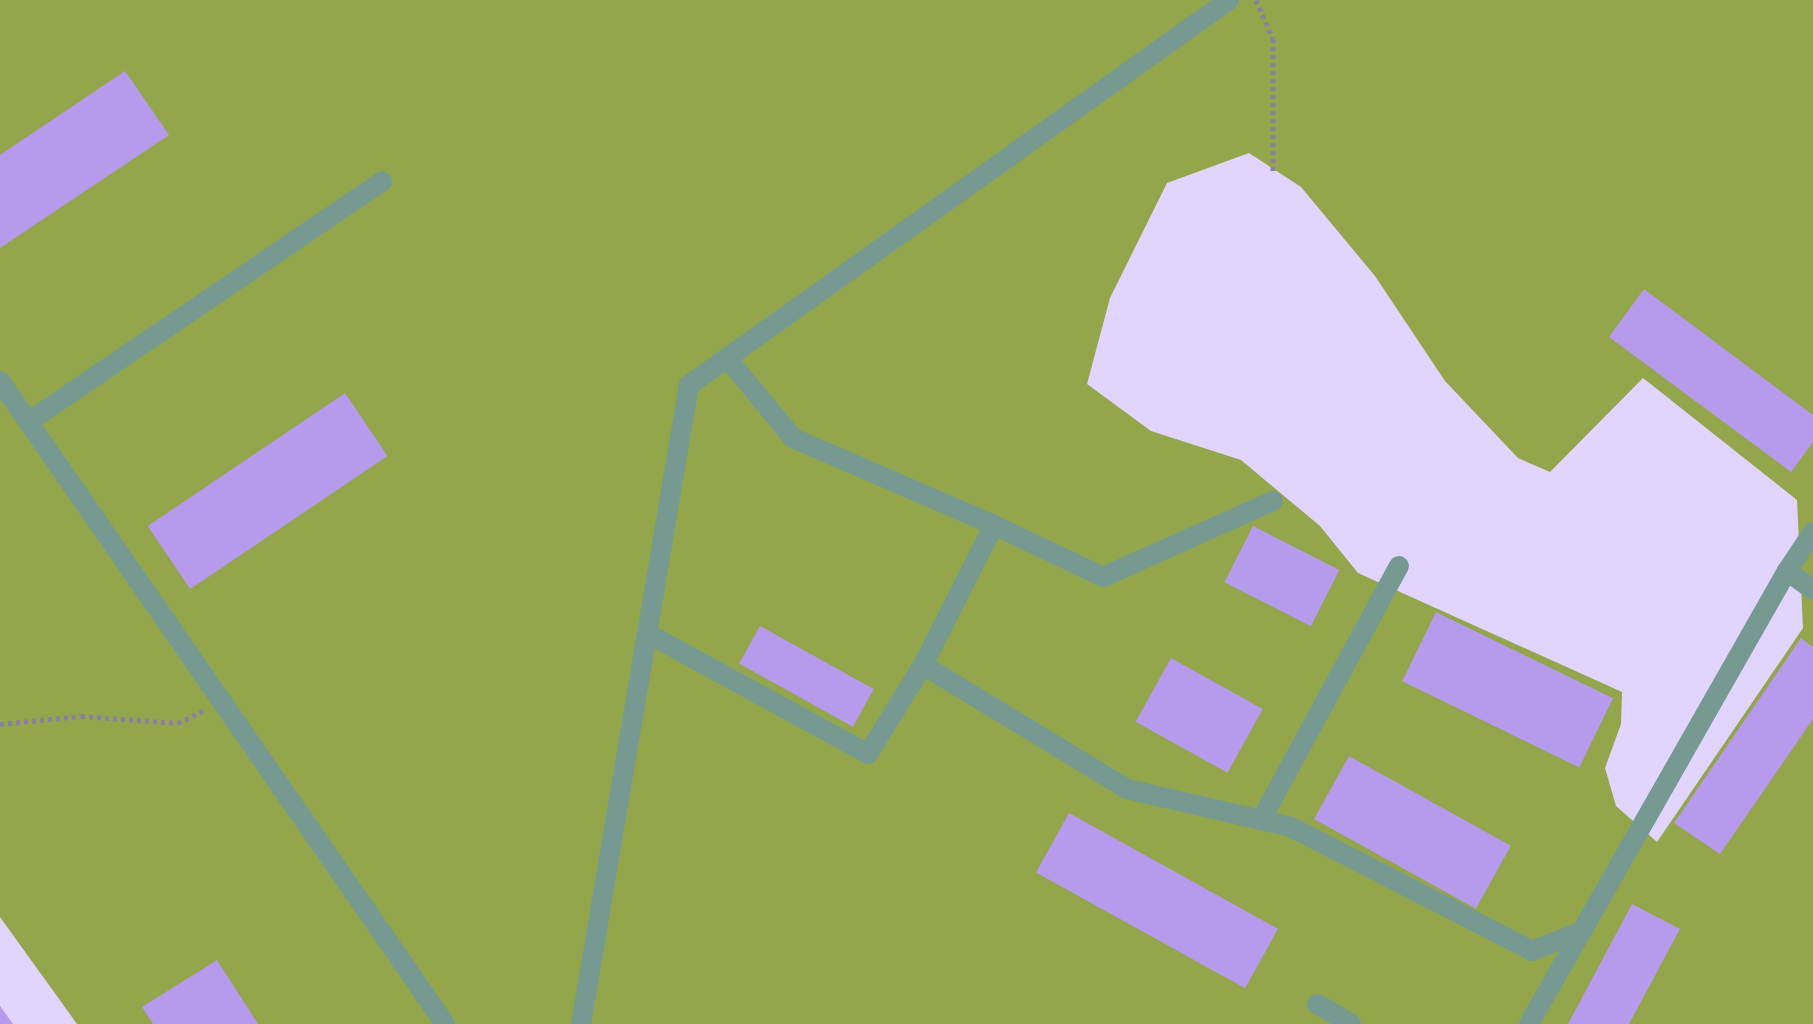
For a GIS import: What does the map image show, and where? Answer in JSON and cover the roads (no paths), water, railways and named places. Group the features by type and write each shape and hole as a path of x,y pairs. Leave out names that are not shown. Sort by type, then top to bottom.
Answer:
{"lane":[{"path":"581,1024 689,385 1229,0"},
{"path":"28,422 382,181"},
{"path":"727,358 793,438 994,525 1103,577 1273,501"},
{"path":"0,381 445,1024"},
{"path":"647,633 868,754 923,665 994,525"},
{"path":"1529,1024 1787,571 1813,532"},
{"path":"1261,820 1399,566"},
{"path":"1787,571 1813,590"},
{"path":"923,665 1127,789 1291,827 1532,951 1582,931"},
{"path":"1317,1004 1351,1024"}]}
